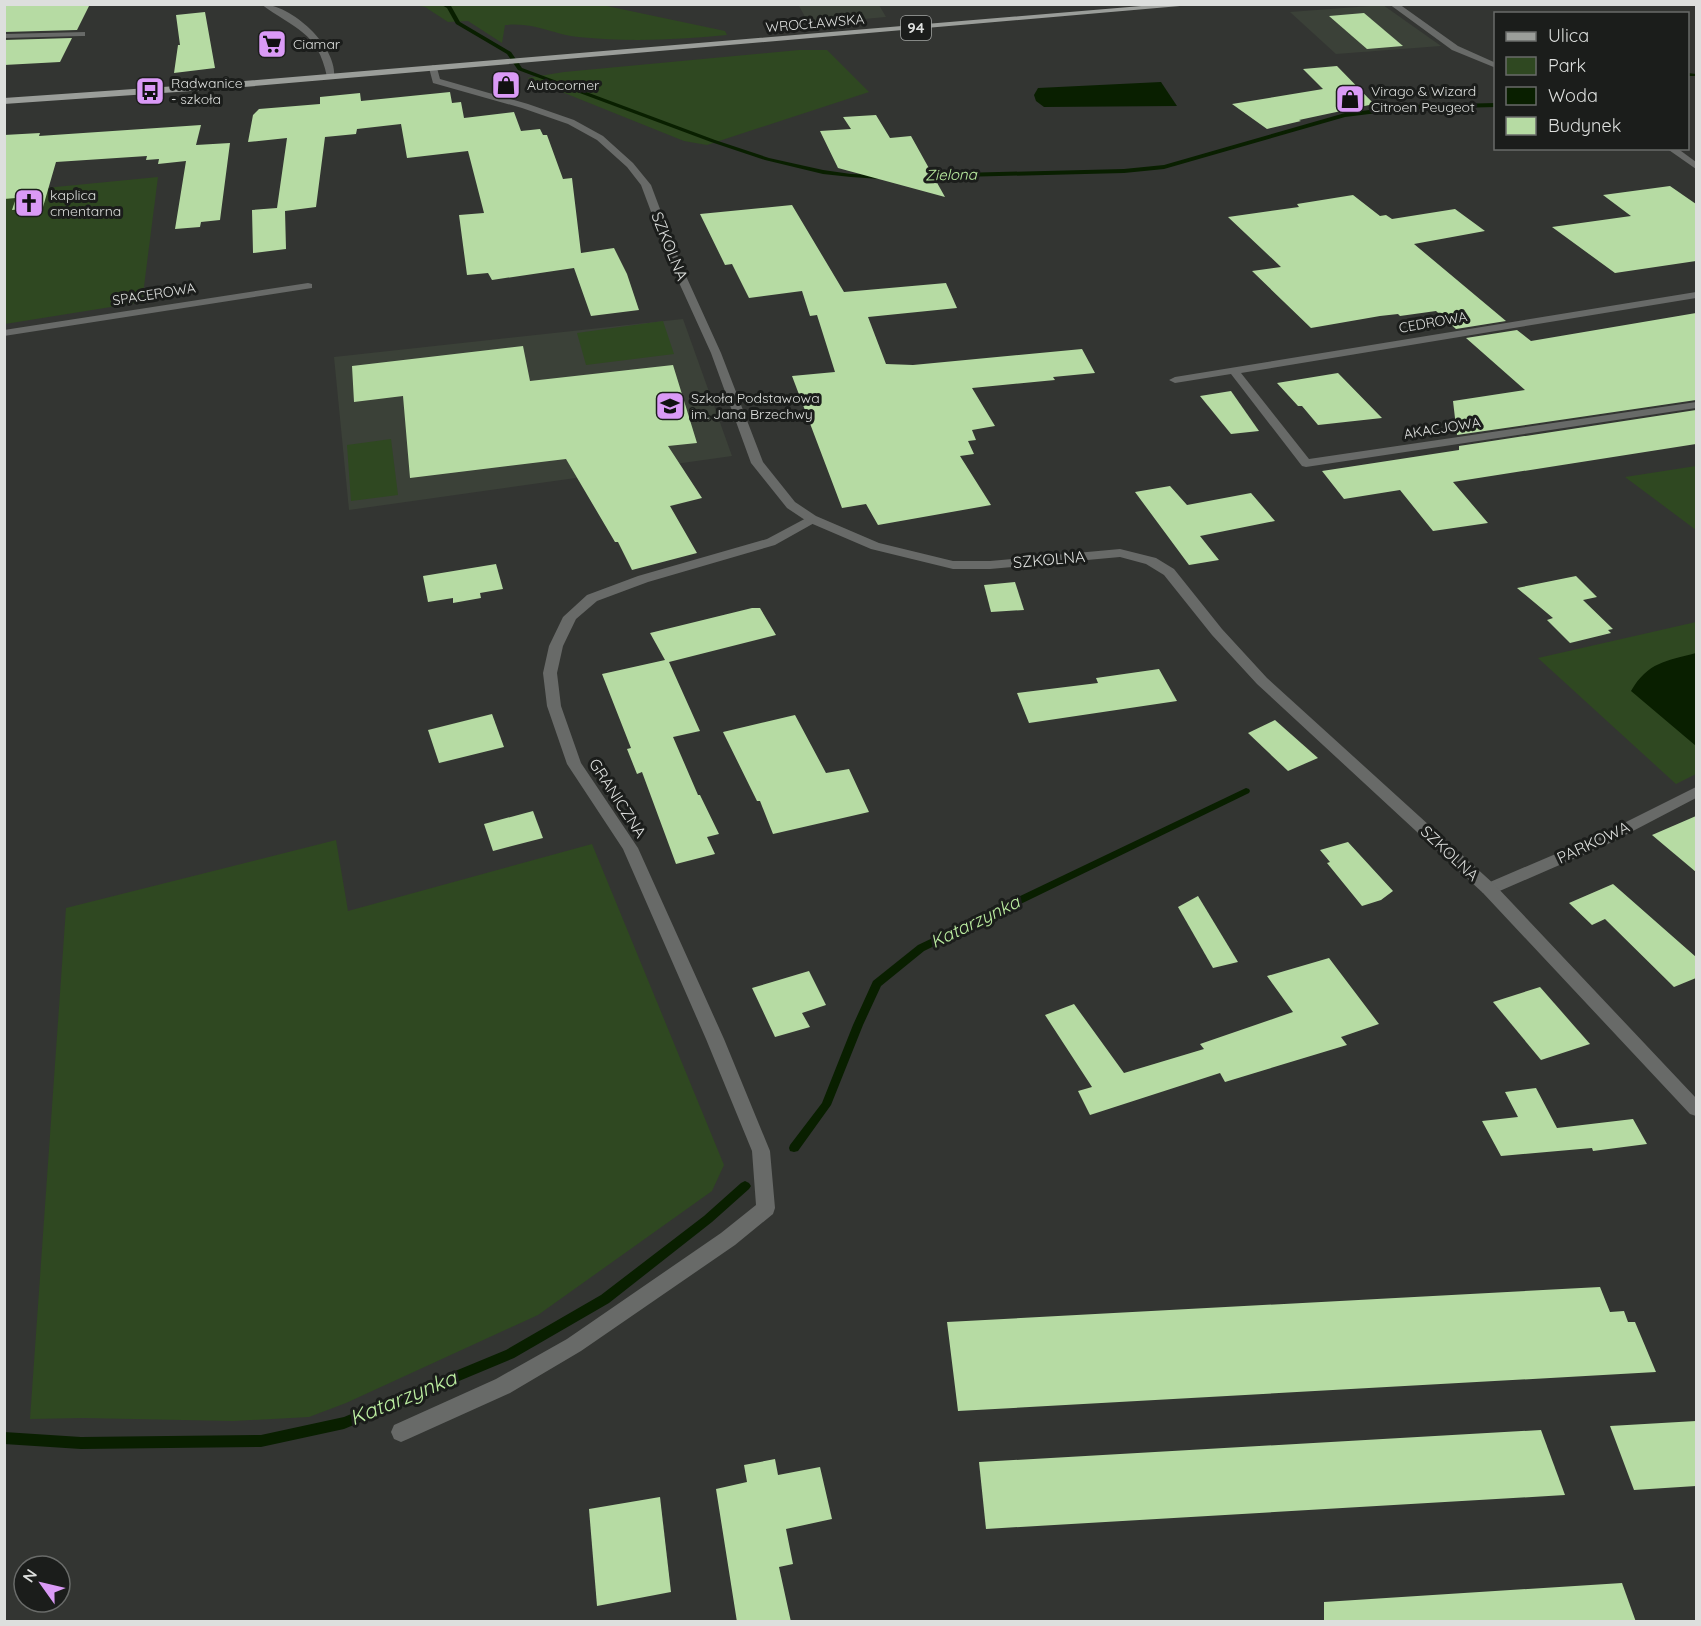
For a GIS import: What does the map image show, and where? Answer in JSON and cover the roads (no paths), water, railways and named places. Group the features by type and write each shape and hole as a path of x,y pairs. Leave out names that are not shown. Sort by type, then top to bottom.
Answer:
{"main road":[{"name":"WROCŁAWSKA","path":"433,68 1199,4"},
{"name":"94","path":"4,101 433,68"}],"street":[{"path":"265,4 296,21 324,48 331,77"},
{"path":"1393,4 1455,48 1494,65"},
{"path":"4,36 82,34"},
{"name":"SZKOLNA","path":"433,68 436,81 525,106 587,130 617,151 630,165 646,185 676,265 716,353 757,463 791,505 812,519 875,546 953,565 990,565 1120,553 1139,557 1161,567 1176,579 1217,632 1262,681 1489,889 1696,1109"},
{"path":"1673,150 1696,166"},
{"name":"SPACEROWA","path":"4,333 308,286"},
{"name":"CEDROWA","path":"1175,380 1235,372 1696,294"},
{"name":"AKACJOWA","path":"1235,372 1306,463 1696,405"},
{"name":"GRANICZNA","path":"401,1432 503,1386 574,1345 728,1239 766,1208 761,1151 716,1039 630,848 574,764 554,706 550,673 556,646 570,617 592,598 643,579 771,542 812,519"},
{"name":"PARKOWA","path":"1489,889 1605,839 1696,792"}],"water":[{"path":"1161,82 1177,106 1044,107 1036,101 1034,95 1038,88"},
{"path":"1696,653 1696,746 1631,691 1637,681 1651,668"}],"waterway":[{"name":"Zielona","path":"442,4 449,7 458,23 509,53 520,69 767,159 823,172 880,177"},
{"name":"Zielona","path":"1689,75 1696,75"},
{"name":"Zielona","path":"921,176 1124,171 1164,167 1345,115 1410,107 1494,105"},
{"name":"Katarzynka","path":"794,1148 826,1105 877,984 921,948 1246,791"},
{"name":"Katarzynka","path":"4,1438 81,1443 261,1441 344,1423 510,1354 605,1299 708,1219 745,1186"}],"place":[{"name":"Ciamar","path":"272,44"},
{"name":"Autocorner","path":"506,85"},
{"name":"Radwanice - szkoła","path":"150,91"},
{"name":"Virago & Wizard Citroen Peugeot","path":"1350,99"},
{"name":"kaplica cmentarna","path":"29,203"},
{"name":"Szkoła Podstawowa im. Jana Brzechwy","path":"670,406"}]}
